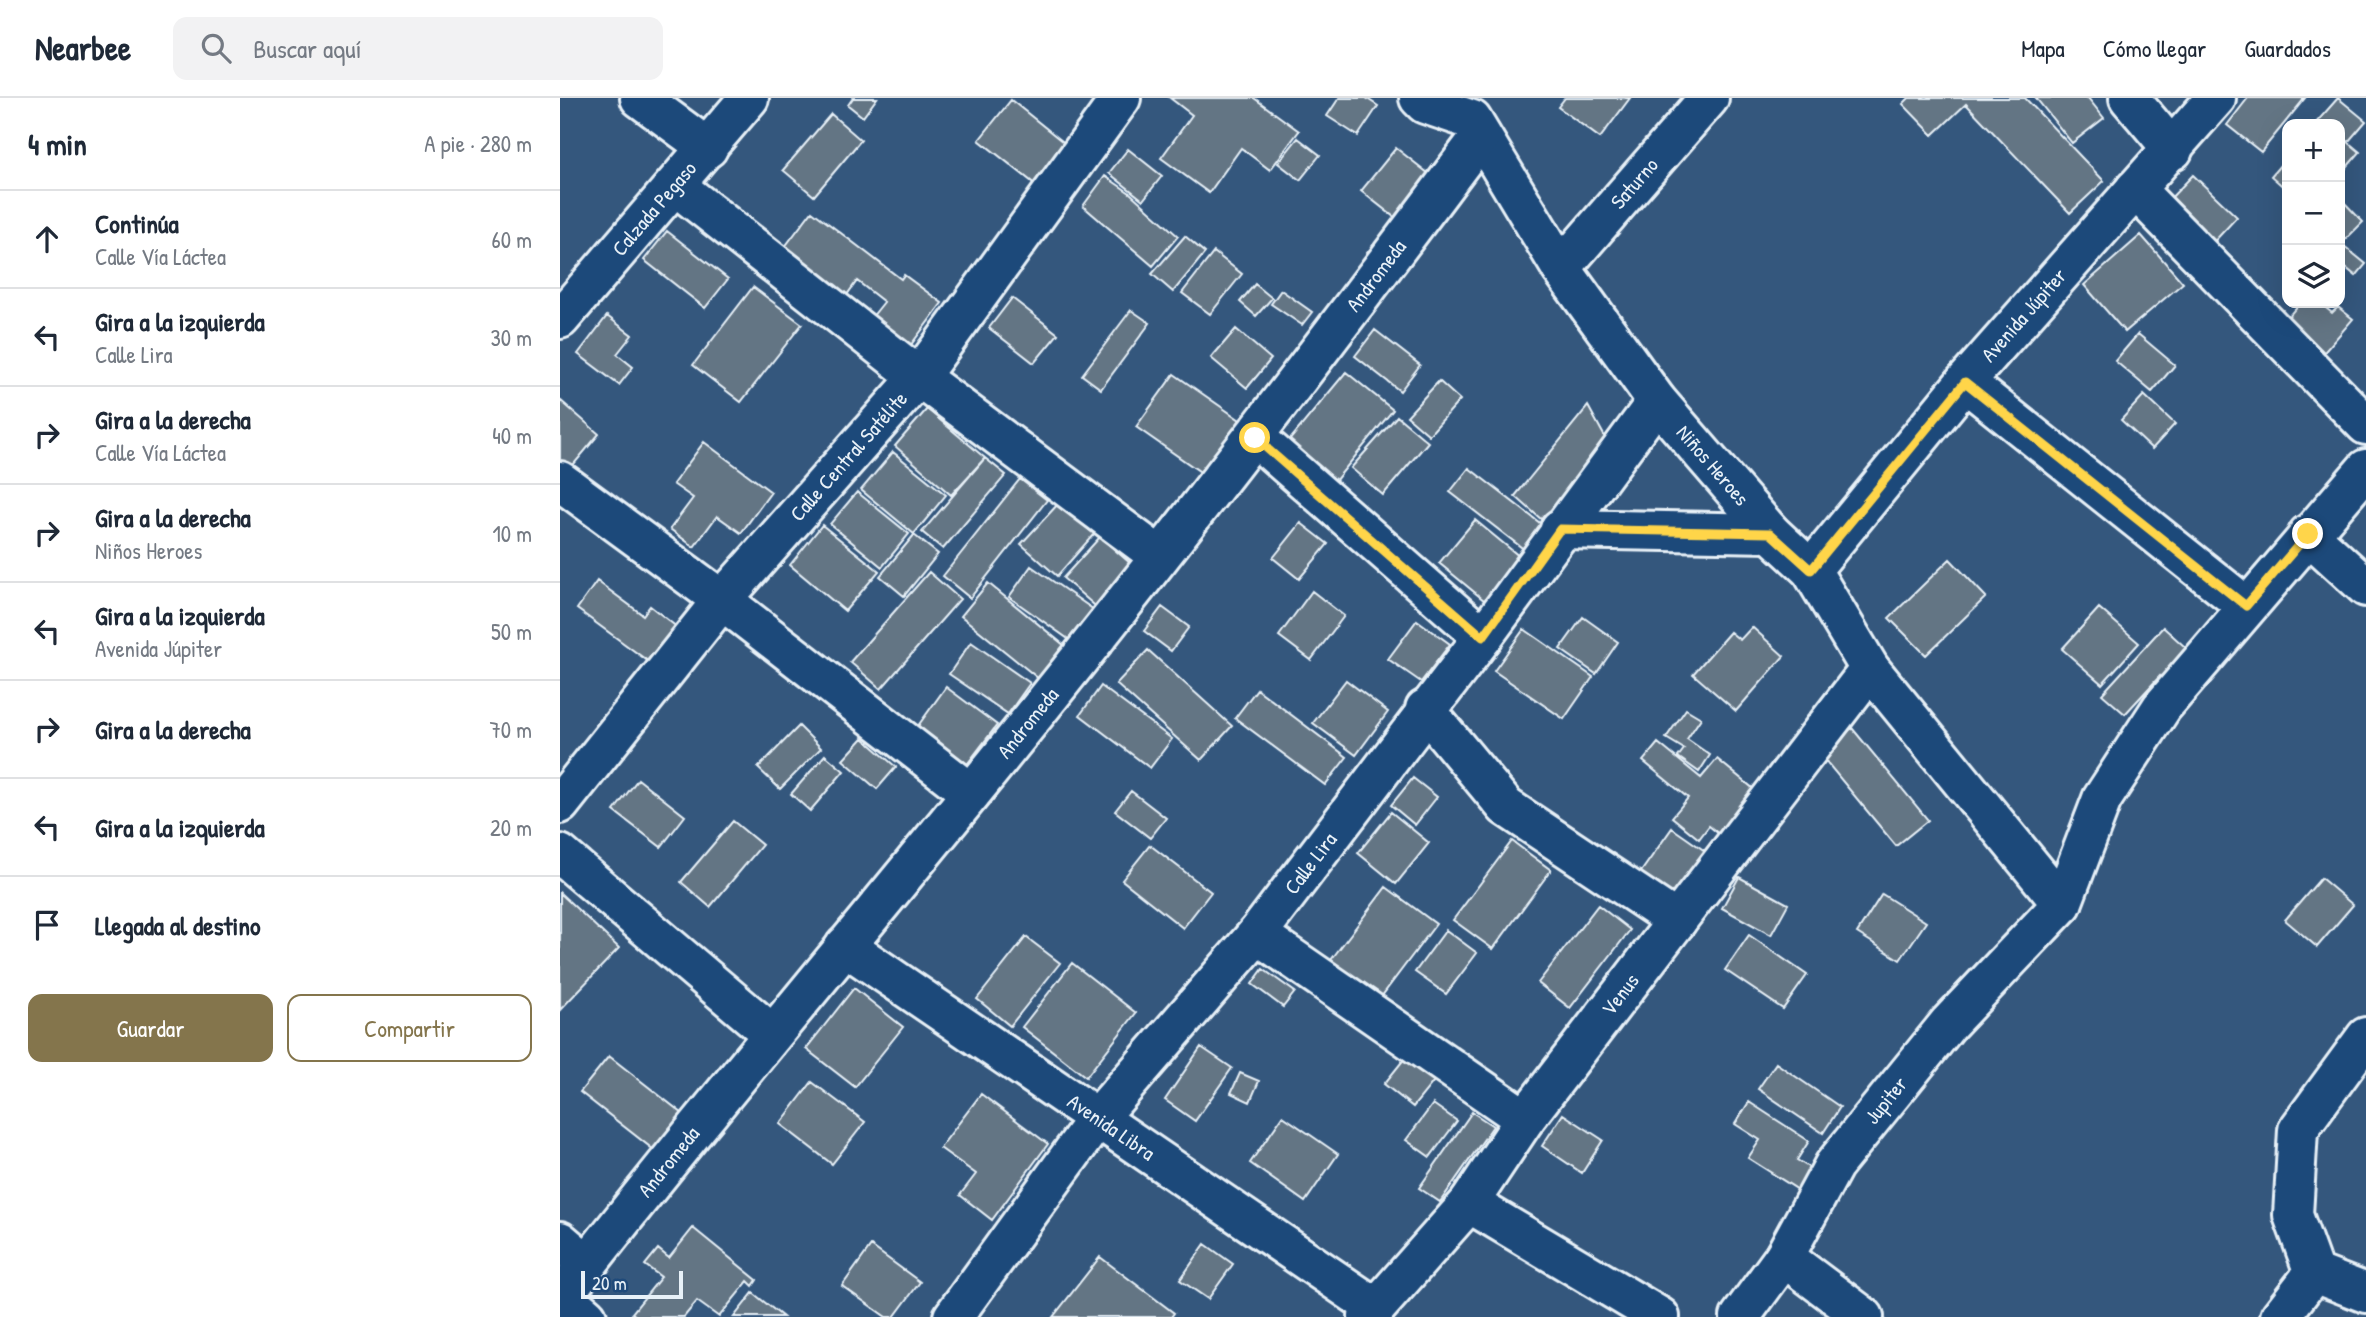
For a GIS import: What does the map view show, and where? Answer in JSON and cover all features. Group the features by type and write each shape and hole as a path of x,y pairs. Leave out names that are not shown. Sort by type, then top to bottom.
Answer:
{"street":[{"path":"640,98 708,148"},
{"name":"Calzada Pegaso","path":"560,318 749,98"},
{"name":"Calle Central Satélite","path":"560,804 723,600 919,377 1121,98"},
{"path":"1419,98 1426,104 1471,118"},
{"name":"Saturno","path":"1561,268 1709,98"},
{"path":"2129,98 2173,149"},
{"name":"Avenida Júpiter","path":"1811,570 1965,382 2216,98"},
{"name":"Niños Heroes","path":"1471,118 1561,268 1657,401 1770,533 1811,570 1870,669 2062,904"},
{"name":"Andromeda","path":"570,1304 573,1253 772,1034 971,793 1255,438 1471,118"},
{"path":"676,186 919,377 1159,556"},
{"path":"2135,189 2366,425"},
{"path":"1965,382 2246,606"},
{"name":"Calle Lira","path":"953,1317 1096,1120 1257,934 1425,709 1483,637 1560,529 1657,401"},
{"path":"1255,438 1483,637"},
{"path":"2062,904 2102,799 2162,707 2366,469"},
{"path":"560,481 723,600 971,793"},
{"path":"1560,529 1770,533"},
{"path":"2308,534 2366,587"},
{"name":"Venus","path":"1372,1313 1469,1203 1525,1119 1870,669"},
{"path":"1425,709 1506,807 1677,921"},
{"path":"560,854 772,1034"},
{"name":"Jupiter","path":"1740,1317 1784,1257 1834,1165 1949,1023 2062,904"},
{"path":"1257,934 1525,1119"},
{"name":"Avenida Libra","path":"845,946 1372,1313"},
{"path":"2366,1037 2298,1130 2293,1216 2314,1273 2366,1293"},
{"path":"1469,1203 1660,1317"},
{"path":"1784,1257 1864,1317"},
{"path":"2280,1317 2314,1273"}],"building":[{"path":"853,98 877,98 863,117 848,105"},
{"path":"1170,98 1254,98 1299,131 1270,170 1241,148 1209,193 1161,158 1192,115"},
{"path":"1339,98 1366,98 1378,106 1358,136 1327,116"},
{"path":"1565,98 1630,98 1600,138 1558,107"},
{"path":"1909,98 2025,98 2104,181 2070,213 1966,104 1933,135 1903,104"},
{"path":"2036,98 2088,98 2104,118 2072,143"},
{"path":"2248,98 2305,98 2288,119 2282,119 2282,126 2261,152 2227,125"},
{"path":"2338,98 2366,121 2348,142 2360,152 2345,169 2345,119 2319,119"},
{"path":"1011,100 1068,146 1036,185 979,140"},
{"path":"831,114 861,140 814,196 783,170"},
{"path":"1298,138 1320,155 1300,180 1278,163"},
{"path":"1396,148 1438,181 1403,224 1361,191"},
{"path":"1128,149 1162,176 1143,200 1109,173"},
{"path":"2282,163 2282,186 2271,176"},
{"path":"2193,175 2237,217 2210,246 2166,203"},
{"path":"1105,176 1130,193 1178,236 1153,266 1083,206"},
{"path":"2345,203 2363,222 2345,240"},
{"path":"812,211 901,279 904,275 942,303 907,350 868,322 884,302 857,281 841,303 778,256"},
{"path":"667,231 728,279 705,308 644,260"},
{"path":"2141,235 2183,283 2125,332 2084,285"},
{"path":"1185,236 1205,253 1173,292 1152,274"},
{"path":"2345,247 2366,264 2356,276 2345,267"},
{"path":"1214,252 1242,274 1210,314 1182,293"},
{"path":"1255,284 1272,298 1256,316 1240,302"},
{"path":"753,287 802,324 741,402 693,365"},
{"path":"1281,290 1312,312 1302,325 1271,304"},
{"path":"1012,298 1058,334 1034,363 989,328"},
{"path":"2296,308 2326,308 2332,313 2339,308 2353,319 2314,364 2275,332"},
{"path":"1131,310 1150,323 1101,389 1082,375"},
{"path":"607,316 632,335 617,354 633,367 619,385 578,354"},
{"path":"1236,329 1271,359 1247,388 1211,358"},
{"path":"1375,330 1420,365 1400,391 1355,356"},
{"path":"2138,334 2175,365 2152,392 2115,361"},
{"path":"1346,372 1393,410 1331,486 1283,448"},
{"path":"1174,374 1240,420 1202,473 1136,427"},
{"path":"1439,381 1460,400 1429,435 1407,416"},
{"path":"2144,395 2175,424 2152,449 2121,420"},
{"path":"560,400 599,434 564,476 560,473"},
{"path":"1588,406 1612,450 1551,528 1515,496"},
{"path":"927,409 985,458 951,495 895,446"},
{"path":"1397,416 1428,442 1383,495 1351,468"},
{"path":"704,442 771,492 741,533 717,516 694,547 670,529 693,498 673,484"},
{"path":"893,452 946,495 914,534 861,490"},
{"path":"985,458 1006,475 943,549 922,532"},
{"path":"1469,468 1549,530 1530,554 1450,492"},
{"path":"1020,479 1047,500 970,598 943,576"},
{"path":"857,492 909,534 882,567 830,524"},
{"path":"1059,503 1094,534 1057,576 1021,544"},
{"path":"1475,520 1526,562 1490,605 1439,563"},
{"path":"1301,523 1328,544 1299,579 1273,558"},
{"path":"822,525 879,571 845,611 790,565"},
{"path":"914,535 938,554 904,596 880,576"},
{"path":"1100,537 1138,570 1101,611 1063,578"},
{"path":"1950,559 1986,597 1926,655 1889,618"},
{"path":"1031,566 1097,612 1074,643 1009,597"},
{"path":"929,572 960,599 881,689 850,662"},
{"path":"597,581 643,615 650,606 678,628 656,667 577,609"},
{"path":"988,583 1065,646 1039,679 961,616"},
{"path":"1312,591 1344,616 1311,660 1279,636"},
{"path":"1162,607 1189,627 1171,651 1144,631"},
{"path":"2099,608 2139,643 2102,684 2062,649"},
{"path":"1583,617 1618,642 1596,674 1560,649"},
{"path":"1417,620 1450,644 1421,682 1388,659"},
{"path":"1752,627 1784,656 1736,711 1693,674 1730,632 1740,640"},
{"path":"2163,627 2194,655 2168,684 2160,676 2125,714 2102,694"},
{"path":"1524,629 1593,677 1564,719 1494,671"},
{"path":"971,642 1030,683 1008,714 949,674"},
{"path":"1148,650 1232,726 1201,760 1116,684"},
{"path":"1346,680 1388,712 1356,755 1313,723"},
{"path":"1101,686 1172,739 1150,768 1080,715"},
{"path":"946,687 997,725 965,767 915,730"},
{"path":"1257,689 1347,757 1325,785 1235,718"},
{"path":"1686,709 1701,718 1687,739 1710,755 1699,772 1678,757 1684,749 1666,738"},
{"path":"799,726 821,748 780,789 758,768"},
{"path":"1852,728 1928,820 1896,846 1820,754"},
{"path":"863,738 896,767 877,789 843,760"},
{"path":"1658,743 1701,778 1717,759 1755,790 1719,834 1709,826 1699,839 1672,817 1688,798 1643,761"},
{"path":"825,755 844,771 810,811 791,794"},
{"path":"1413,778 1437,797 1415,825 1391,805"},
{"path":"638,779 685,816 661,847 614,811"},
{"path":"1131,791 1166,818 1150,838 1115,811"},
{"path":"1391,812 1429,843 1396,884 1358,853"},
{"path":"733,821 762,845 710,907 681,882"},
{"path":"1672,828 1705,851 1669,902 1636,879"},
{"path":"1512,841 1551,870 1493,949 1453,920"},
{"path":"1150,845 1211,892 1183,928 1122,880"},
{"path":"1739,877 1788,904 1771,935 1722,908"},
{"path":"2321,878 2353,905 2317,947 2285,920"},
{"path":"1386,887 1436,924 1381,997 1331,960"},
{"path":"560,893 619,948 560,1010"},
{"path":"1882,894 1926,922 1900,960 1857,933"},
{"path":"1598,905 1630,930 1570,1008 1538,983"},
{"path":"1446,930 1477,953 1446,994 1415,972"},
{"path":"1749,935 1807,975 1783,1009 1725,970"},
{"path":"1026,937 1060,963 1010,1026 977,999"},
{"path":"1072,963 1136,1013 1086,1077 1022,1027"},
{"path":"1263,969 1295,992 1283,1007 1252,984"},
{"path":"854,988 903,1027 855,1087 806,1049"},
{"path":"1201,1047 1232,1068 1195,1121 1165,1100"},
{"path":"609,1056 683,1114 654,1150 580,1092"},
{"path":"1405,1058 1434,1081 1413,1107 1384,1084"},
{"path":"1776,1063 1840,1107 1823,1133 1758,1089"},
{"path":"1240,1073 1259,1081 1250,1102 1231,1093"},
{"path":"812,1082 865,1122 832,1164 780,1124"},
{"path":"981,1094 1048,1144 992,1220 960,1195 976,1174 940,1148"},
{"path":"1749,1102 1809,1141 1797,1160 1813,1170 1800,1191 1748,1158 1760,1140 1735,1124"},
{"path":"1433,1104 1457,1121 1430,1157 1406,1140"},
{"path":"1472,1112 1493,1126 1440,1202 1419,1188"},
{"path":"1563,1114 1603,1140 1582,1173 1542,1146"},
{"path":"1283,1116 1338,1154 1305,1202 1250,1163"},
{"path":"693,1228 757,1280 753,1286 748,1281 719,1317 697,1301 684,1317 637,1317 632,1313 661,1277 645,1265 658,1249 669,1258"},
{"path":"1205,1244 1233,1264 1208,1299 1180,1280"},
{"path":"871,1246 920,1282 894,1317 886,1317 842,1286"},
{"path":"1100,1257 1174,1313 1171,1317 1053,1317"},
{"path":"753,1293 783,1317 734,1317"}],"route":[{"path":"1255,438 1483,637 1560,529 1770,533 1811,570 1965,382 2246,606 2308,534"}]}
